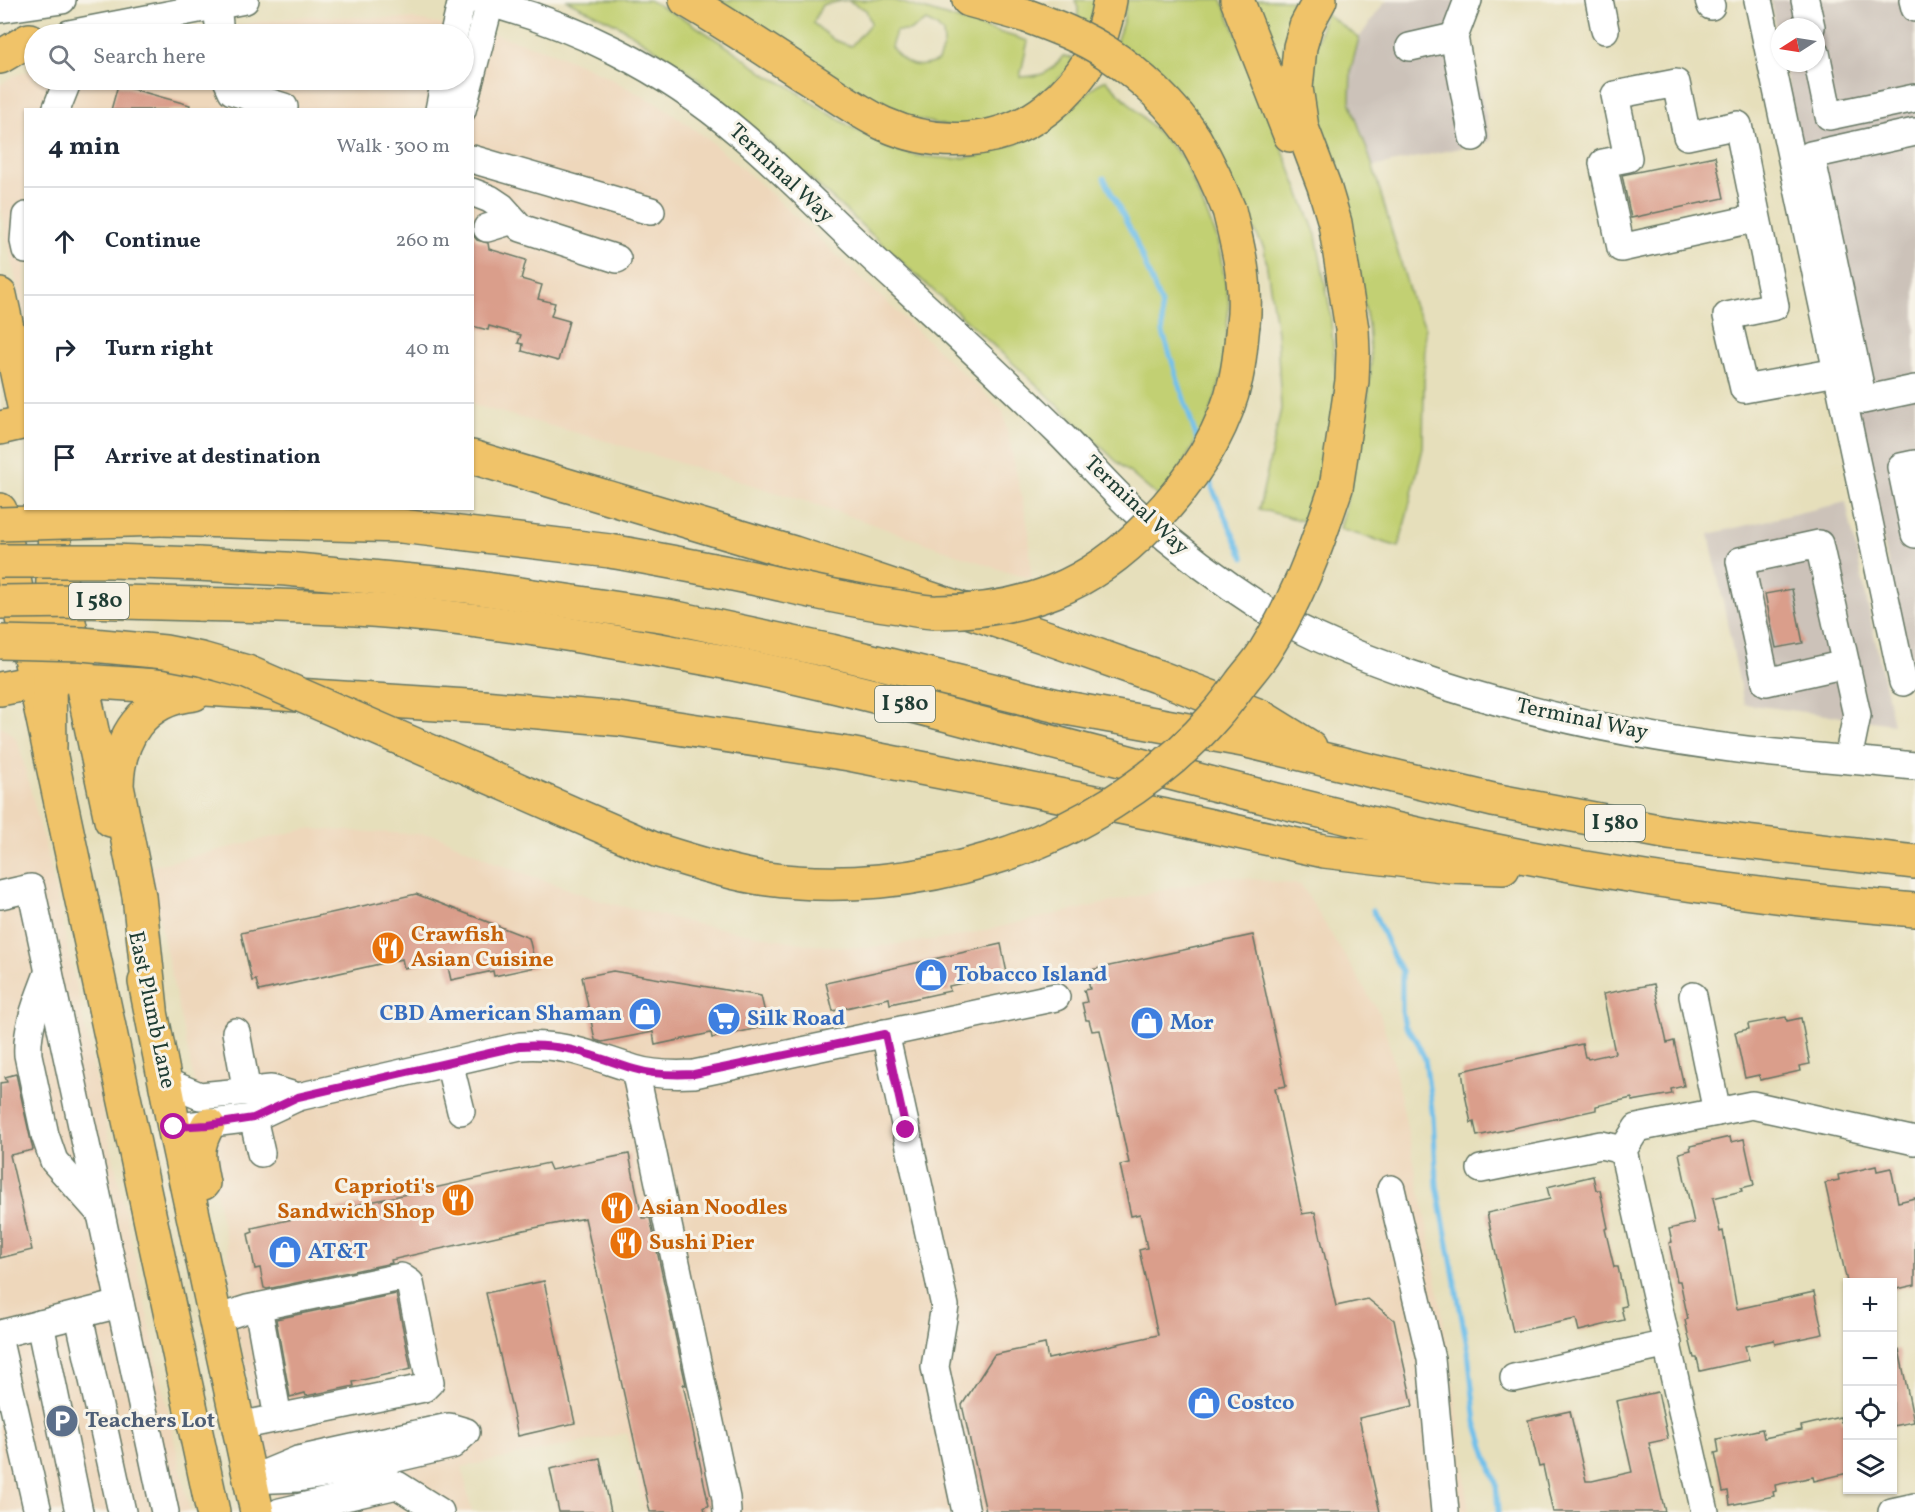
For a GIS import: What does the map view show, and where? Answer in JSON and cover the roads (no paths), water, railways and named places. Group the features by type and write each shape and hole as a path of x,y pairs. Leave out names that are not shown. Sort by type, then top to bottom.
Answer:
{"main road":[{"path":"686,0 872,118 917,135 961,140 983,138 1015,128 1036,116 1059,98 1080,76 1095,54 1106,23 1110,0"},
{"path":"13,542 161,519 401,526 610,551 708,568 863,602 938,612 1004,607 1026,602 1056,592 1088,574 1121,553 1165,509 1188,481 1212,442 1236,378 1245,314 1241,263 1229,210 1213,173 1193,137 1171,109 1136,75 1105,51 1059,28 1027,16 969,0"},
{"path":"1237,0 1343,271"},
{"path":"0,642 82,644 165,652 247,672 656,850 765,879 835,883 898,879 931,874 990,859 1042,840 1127,793 1173,757 1214,717 1264,653 1299,590 1336,488 1352,381 1352,329 1335,223 1302,128 1296,88 1300,47 1306,26 1320,0"},
{"path":"0,57 21,40"},
{"path":"0,295 24,406"},
{"path":"8,332 24,357"},
{"path":"0,428 24,422"},
{"path":"474,459 794,553 894,585 1156,676 1260,716 1332,761"},
{"path":"0,651 14,633 10,606 13,542 29,510"},
{"name":"East Plumb Lane","path":"43,510 13,542 60,681 50,746 213,1512"},
{"path":"13,542 55,510"},
{"path":"13,542 51,619 60,681"},
{"name":"I 580","path":"13,542 80,561 198,564 408,579 536,595 656,614 831,651 1066,708 1243,740 1493,800 1669,833 1915,862"},
{"name":"I 580","path":"10,606 83,600 357,609 561,633 796,677 1395,829 1601,871 1754,894 1915,910"},
{"name":"East Plumb Lane","path":"10,606 90,725 257,1512"},
{"path":"0,689 60,681 483,707 618,719 849,754 1155,814 1324,850 1450,866 1601,871"},
{"path":"151,1009 139,896 117,786 119,755 135,724 148,711 164,701 187,694 228,690"},
{"path":"59,788 81,840 142,1121 159,1128 174,1127"},
{"path":"208,1125 200,1138 198,1156 216,1243 214,1308"}],"street":[{"path":"0,9 62,0"},
{"path":"120,24 245,0"},
{"path":"456,24 462,0"},
{"path":"1468,0 1454,37 1473,137"},
{"path":"1599,0 1605,30"},
{"path":"1758,0 1903,682"},
{"path":"1805,0 1809,18"},
{"path":"1913,0 1915,8"},
{"path":"474,51 484,2"},
{"name":"Terminal Way","path":"484,2 567,29 643,65 701,103 740,133 1009,384 1135,510 1192,559 1264,609 1311,636 1349,653 1443,686 1549,715 1624,731 1738,749 1915,766"},
{"path":"217,5 219,24"},
{"path":"1410,47 1454,37"},
{"path":"1820,72 1829,116 1915,99"},
{"path":"1757,218 1621,248 1603,163 1628,158 1615,96 1676,83 1687,136 1738,125 1775,306 1727,316 1744,389 1837,372"},
{"path":"57,108 64,90"},
{"path":"232,90 284,107"},
{"path":"439,108 443,90"},
{"path":"462,108 466,90"},
{"path":"1915,132 1811,154 1863,400 1915,389"},
{"path":"474,160 651,211"},
{"path":"474,193 502,207 521,228 617,259"},
{"path":"487,228 513,220"},
{"path":"1915,464 1901,467 1915,534"},
{"path":"1846,664 1767,682 1740,561 1819,544 1846,664 1857,715 1848,759"},
{"path":"0,895 31,888 165,1512"},
{"path":"49,971 30,1025 27,1042 45,1135 54,1161 101,1215"},
{"path":"1693,996 1717,1112"},
{"path":"174,1127 208,1125 253,1118 298,1097 520,1046 557,1046 635,1070 658,1074 694,1074 1056,997"},
{"path":"236,1032 247,1092"},
{"path":"885,1034 945,1306 935,1367 966,1512"},
{"path":"449,1062 461,1111"},
{"path":"635,1070 726,1498 727,1512"},
{"path":"166,1082 200,1096 271,1089 298,1097"},
{"path":"1705,1512 1623,1150 1636,1128 1752,1105 1915,1141"},
{"path":"253,1118 261,1153"},
{"path":"1481,1169 1601,1145 1623,1150"},
{"path":"1391,1189 1431,1359 1445,1512"},
{"path":"214,1308 258,1307 401,1277 410,1284 430,1382 424,1388 238,1426"},
{"path":"0,1334 120,1304"},
{"path":"258,1307 278,1418"},
{"path":"79,1316 122,1512"},
{"path":"40,1324 79,1512"},
{"path":"1514,1378 1668,1344"},
{"path":"0,1346 38,1512"},
{"path":"449,1427 466,1432 452,1445 332,1473 298,1478 250,1479 298,1460 362,1445 449,1427"},
{"path":"280,1512 397,1485 440,1512"},
{"path":"1892,1512 1915,1507"}],"waterway":[{"path":"1104,178 1134,237 1161,304 1163,333 1198,443"},
{"path":"1207,471 1213,490 1244,558"},
{"path":"1373,910 1402,971 1402,1011 1405,1026 1416,1040 1425,1059 1433,1117 1437,1186 1468,1351 1476,1422 1496,1483 1498,1512"}],"place":[{"name":"Crawfish Asian Cuisine","path":"388,948"},
{"name":"Tobacco Island","path":"931,975"},
{"name":"CBD American Shaman","path":"645,1014"},
{"name":"Silk Road","path":"724,1019"},
{"name":"Mor","path":"1147,1023"},
{"name":"Caprioti's Sandwich Shop","path":"458,1200"},
{"name":"Asian Noodles","path":"617,1208"},
{"name":"Sushi Pier","path":"626,1243"},
{"name":"AT&T","path":"285,1252"},
{"name":"Costco","path":"1204,1403"},
{"name":"Teachers Lot","path":"62,1421"}]}
